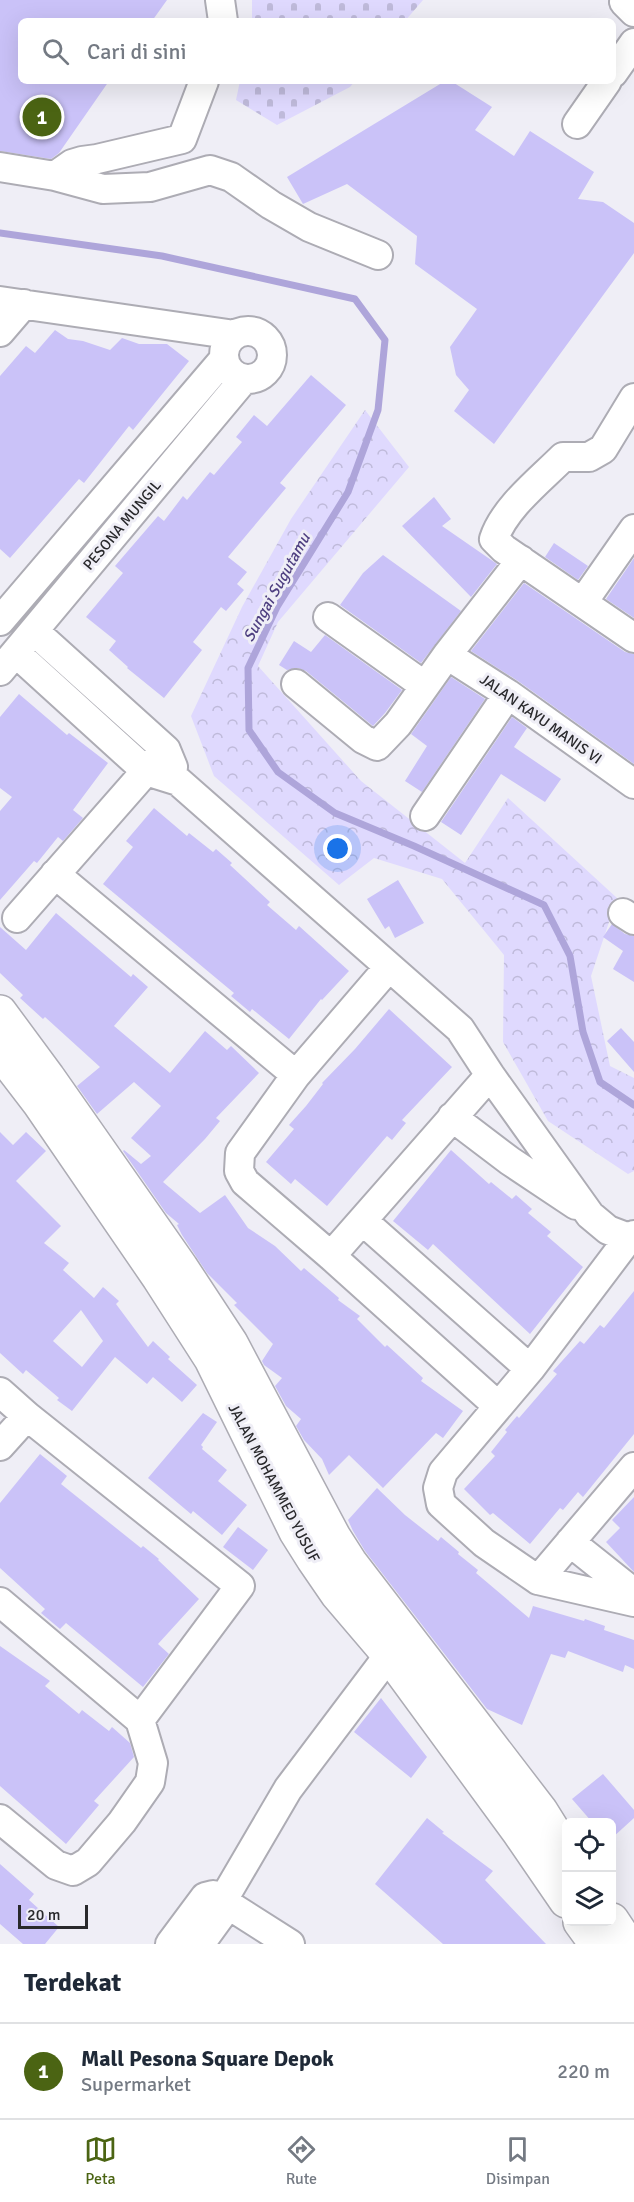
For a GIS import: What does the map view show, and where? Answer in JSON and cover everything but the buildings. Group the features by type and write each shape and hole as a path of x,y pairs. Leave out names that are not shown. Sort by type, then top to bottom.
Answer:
{"main road":[{"name":"JALAN MOHAMMED YUSUF","path":"0,1012 181,1267 231,1343 334,1537 350,1562 541,1811 562,1843"},
{"name":"JALAN MOHAMMED YUSUF","path":"0,1052 39,1103 159,1278 211,1359 296,1532 313,1559 337,1594 389,1655 519,1831 562,1894"},
{"path":"583,1926 596,1944"},
{"path":"616,1926 628,1944"}],"street":[{"path":"220,0 223,18"},
{"path":"625,0 624,2 634,12"},
{"path":"616,69 634,43"},
{"path":"184,177 182,139 203,84"},
{"path":"577,124 605,84"},
{"path":"55,176 72,164 82,161 182,139"},
{"path":"0,167 55,176 104,189 150,187 210,170 231,177 271,205 309,227 378,255"},
{"path":"0,332 12,303 234,357"},
{"name":"PESONA MUNGIL","path":"0,621 234,357"},
{"name":"PESONA MUNGIL","path":"8,662 34,632 234,357"},
{"path":"634,398 603,449 589,457 563,457 498,526 494,539 634,638"},
{"path":"583,602 634,529"},
{"path":"296,684 363,740 377,746 398,724 447,655 521,560"},
{"path":"328,617 425,686"},
{"path":"34,632 166,750 178,781"},
{"name":"JALAN KAYU MANIS VI","path":"447,655 508,694 634,784"},
{"path":"8,662 146,771 178,781 460,1029 590,1215"},
{"path":"424,816 508,694"},
{"path":"17,918 166,750"},
{"path":"55,874 296,1075"},
{"path":"389,966 296,1075 240,1153 239,1171 245,1182 498,1406"},
{"path":"331,1256 490,1075"},
{"path":"452,1118 608,1230 631,1236 530,1369 443,1472 438,1488 441,1504 484,1543 538,1580 634,1602"},
{"path":"363,1221 530,1369"},
{"path":"0,1392 240,1586 140,1720"},
{"path":"0,1446 27,1416"},
{"path":"538,1580 634,1467"},
{"path":"570,1542 634,1593"},
{"path":"0,1602 140,1720 153,1764 150,1782 122,1822 88,1862 74,1871 56,1865 0,1819"},
{"path":"200,1944 288,1790 389,1655"},
{"path":"170,1944 205,1897 213,1895 290,1944"}],"green space":[{"path":"252,0 423,0 408,18 252,18"},
{"path":"239,84 352,84 277,125 236,100"},
{"path":"365,410 409,467 278,622 258,666 361,781 465,863 508,798 617,898 591,976 610,1066 634,1078 634,1171 628,1174 548,1121 503,1042 504,955 442,879 374,858 339,885 214,776 191,716 242,607 291,519"}],"waterway":[{"name":"Sungai Sugutamu","path":"0,233 162,256 355,299 385,340 378,410 348,492 277,607 248,668 249,730 278,772 335,813 544,905 570,956 583,1032 600,1082 634,1105"}],"place":[{"name":"Mall Pesona Square Depok","path":"42,117"}]}
